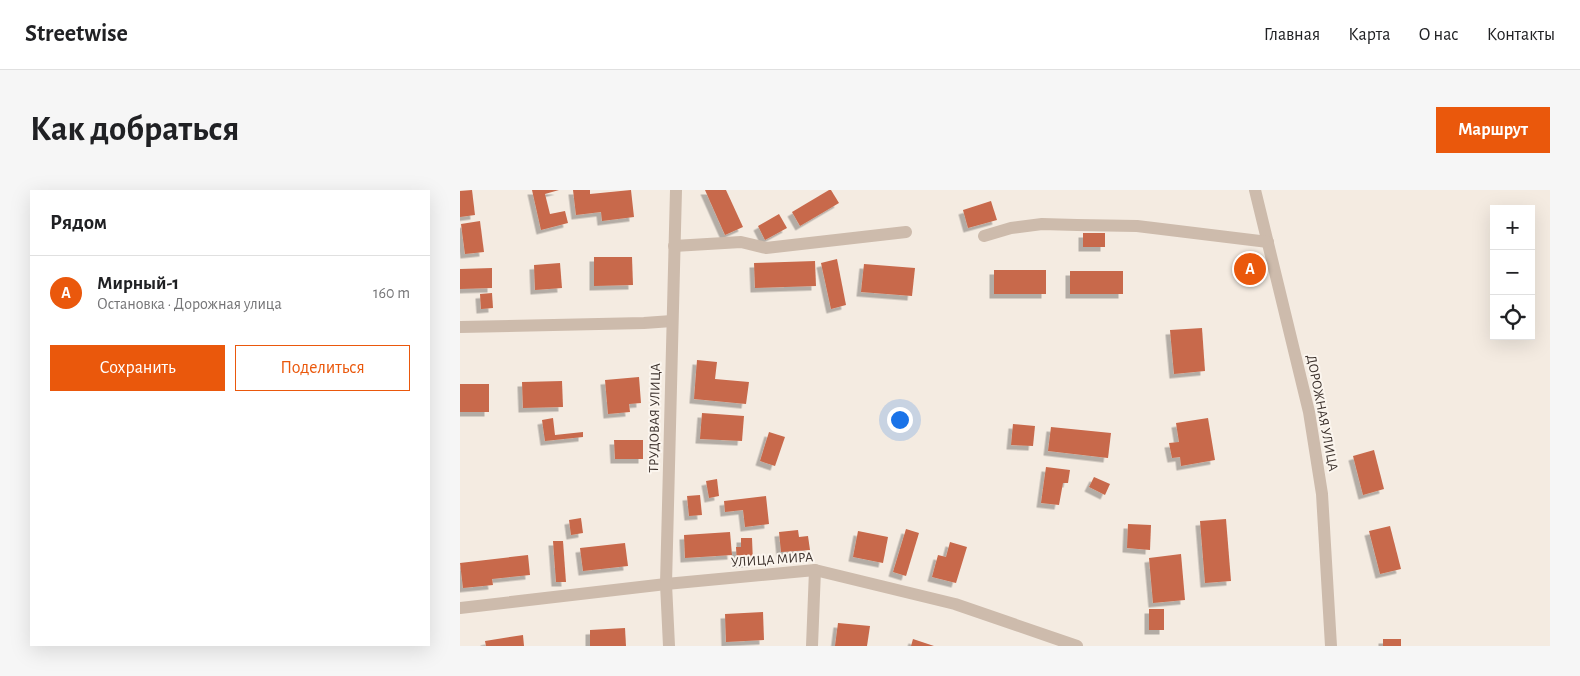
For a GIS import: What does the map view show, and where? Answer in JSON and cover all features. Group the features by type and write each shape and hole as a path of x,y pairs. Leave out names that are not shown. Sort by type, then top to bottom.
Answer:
{"street":[{"name":"ТРУДОВАЯ УЛИЦА","path":"669,646 666,584 676,190"},
{"name":"ДОРОЖНАЯ УЛИЦА","path":"1256,190 1309,412 1322,494 1331,646"},
{"path":"984,236 1010,228 1042,224 1137,226 1268,242"},
{"path":"674,246 741,242 766,248 906,232"},
{"path":"460,326 672,321"},
{"path":"812,646 815,570"},
{"name":"УЛИЦА МИРА","path":"460,608 666,584 815,570 955,604 1077,646"}],"building":[{"path":"472,190 475,215 460,217 460,191"},
{"path":"532,190 559,190 545,194 550,214 565,211 568,223 541,230"},
{"path":"573,190 590,190 590,194 631,190 634,217 602,221 601,212 576,215"},
{"path":"705,190 726,190 743,227 725,235"},
{"path":"831,190 839,203 800,226 792,212"},
{"path":"991,201 997,220 968,228 963,210"},
{"path":"779,214 787,228 765,240 758,226"},
{"path":"480,221 484,252 465,254 461,224"},
{"path":"1083,233 1105,233 1105,247 1083,247"},
{"path":"594,257 632,257 633,285 594,286"},
{"path":"837,259 846,305 831,309 821,263"},
{"path":"815,261 816,286 755,288 754,263"},
{"path":"560,263 562,288 535,290 534,265"},
{"path":"864,264 915,268 912,296 861,292"},
{"path":"492,268 492,288 460,289 460,269"},
{"path":"994,270 1046,270 1046,294 994,294"},
{"path":"1070,271 1123,271 1123,294 1070,294"},
{"path":"492,293 493,308 481,309 480,294"},
{"path":"1202,328 1205,371 1174,374 1170,330"},
{"path":"697,360 717,362 715,379 749,382 746,404 694,399"},
{"path":"639,377 641,403 629,404 630,412 608,414 605,380"},
{"path":"562,381 563,407 523,408 522,382"},
{"path":"460,384 489,384 489,412 460,412"},
{"path":"702,413 744,416 742,441 700,439"},
{"path":"553,418 555,435 583,432 583,437 545,441 542,420"},
{"path":"1208,418 1215,460 1181,466 1180,457 1172,458 1169,443 1179,442 1176,423"},
{"path":"1013,424 1035,426 1033,446 1011,445"},
{"path":"1051,427 1111,433 1108,458 1048,451"},
{"path":"769,432 785,437 775,466 760,461"},
{"path":"614,440 643,440 643,459 615,459"},
{"path":"1374,450 1384,489 1363,495 1353,456"},
{"path":"1046,467 1070,470 1068,483 1063,483 1059,505 1041,503"},
{"path":"1094,477 1110,484 1105,495 1089,487"},
{"path":"717,479 719,496 709,498 706,481"},
{"path":"700,495 702,515 689,516 687,496"},
{"path":"766,496 769,524 745,527 743,510 725,512 724,501"},
{"path":"581,518 583,533 571,535 569,520"},
{"path":"1226,519 1231,581 1205,583 1200,521"},
{"path":"1128,524 1151,525 1150,550 1127,548"},
{"path":"1390,526 1401,569 1380,574 1369,531"},
{"path":"906,529 919,533 906,576 893,572"},
{"path":"798,530 799,537 808,536 810,550 781,552 779,532"},
{"path":"858,531 888,537 883,563 853,557"},
{"path":"730,532 732,555 685,558 684,535"},
{"path":"741,538 752,538 753,563 737,563 736,547 741,547"},
{"path":"553,541 563,541 566,582 556,582"},
{"path":"950,542 967,547 956,583 932,577 938,555 946,557"},
{"path":"625,543 628,566 583,571 580,548"},
{"path":"1181,554 1185,600 1153,603 1149,558"},
{"path":"528,555 530,575 492,579 493,585 463,588 460,563"},
{"path":"1149,609 1164,609 1164,630 1149,630"},
{"path":"763,612 764,640 726,642 725,614"},
{"path":"838,623 870,626 867,646 835,646"},
{"path":"625,628 626,646 590,646 590,630"},
{"path":"523,635 524,646 486,646 485,641"},
{"path":"913,639 934,646 911,646"},
{"path":"1383,639 1401,639 1401,646 1383,646"}],"place":[{"name":"Мирный-1","path":"1250,269"}]}
